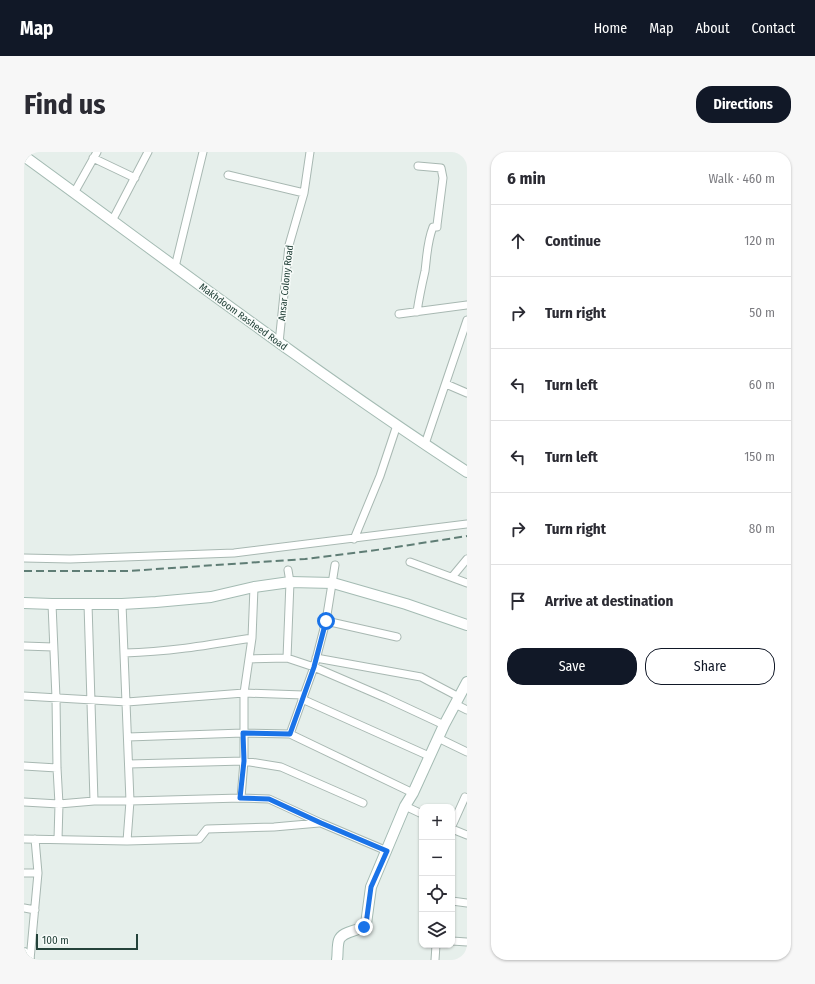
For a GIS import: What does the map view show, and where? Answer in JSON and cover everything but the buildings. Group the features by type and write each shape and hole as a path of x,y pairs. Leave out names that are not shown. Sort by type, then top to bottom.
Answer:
{"street":[{"path":"112,221 148,152"},
{"path":"175,267 203,152"},
{"name":"Ansar Colony Road","path":"279,343 289,245 304,193 310,152"},
{"path":"74,193 95,155 135,178"},
{"name":"Makhdoom Rasheed Road","path":"24,156 279,343 467,472"},
{"path":"418,166 441,168 443,178 437,227 433,227 428,242 418,312"},
{"path":"228,175 304,193"},
{"path":"399,314 467,305"},
{"path":"425,444 467,320"},
{"path":"446,384 467,392"},
{"path":"354,539 380,476 397,425"},
{"path":"24,558 70,559 234,554 467,524"},
{"path":"452,577 467,559"},
{"path":"410,562 467,583"},
{"path":"290,734 314,667 326,621 335,566"},
{"path":"287,658 290,582 288,570"},
{"path":"24,603 122,604 211,598 254,587 290,582 333,583 406,604 467,625"},
{"path":"240,798 244,761 244,693 252,638 254,587"},
{"path":"52,604 59,804 58,839"},
{"path":"88,604 94,800"},
{"path":"122,604 130,801 127,841"},
{"path":"326,621 397,637"},
{"path":"125,653 149,653 192,648 252,638"},
{"path":"24,646 53,647"},
{"path":"249,659 287,658 314,667 444,725"},
{"path":"316,658 421,677 457,701 467,710"},
{"path":"337,960 339,941 341,937 360,929 366,924 371,887 405,806 413,793 444,725 467,682"},
{"path":"24,696 127,702 244,693 302,697 429,756"},
{"path":"128,737 243,733 290,734 413,793"},
{"path":"438,738 467,752"},
{"path":"129,764 244,761 281,767 363,803"},
{"path":"24,766 57,768"},
{"path":"455,821 466,797"},
{"path":"24,802 59,804 94,800 130,801 240,798 269,799 387,851"},
{"path":"405,806 419,813"},
{"path":"24,839 127,841 199,839 207,829 274,827 321,823"},
{"path":"455,829 467,835"},
{"path":"29,960 38,874 36,839"},
{"path":"24,873 38,874"},
{"path":"455,901 467,903"},
{"path":"24,908 35,910"},
{"path":"455,941 467,942"},
{"path":"435,960 436,948"},
{"path":"24,953 29,960"}],"railway":[{"path":"24,571 128,571 305,559 384,549 467,536"}],"route":[{"path":"326,621 314,667 290,734 243,733 244,761 240,798 269,799 387,851 371,887 366,924 364,927"}]}
